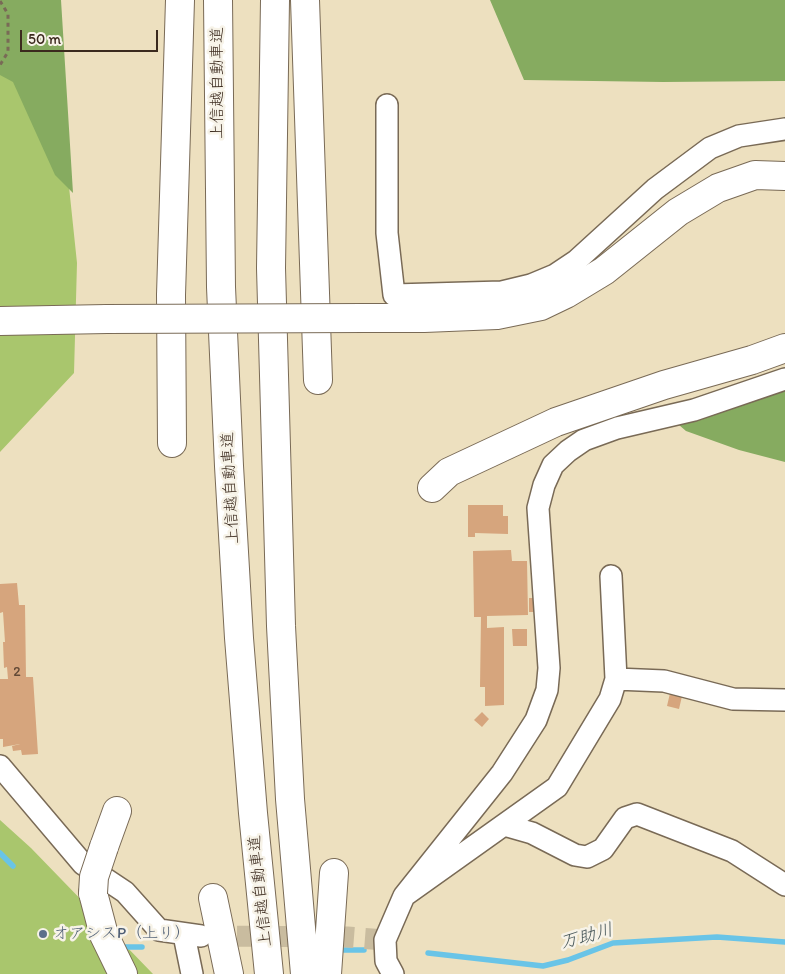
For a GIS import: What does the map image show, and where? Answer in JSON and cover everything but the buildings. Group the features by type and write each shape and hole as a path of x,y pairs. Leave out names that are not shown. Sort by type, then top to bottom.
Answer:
{"highway":[{"path":"172,444 171,295 180,0"},
{"name":"上信越自動車道","path":"218,0 221,268 229,466 242,677 269,974"},
{"path":"275,0 271,268 280,616 290,799 305,974"},
{"path":"305,0 318,380"},
{"path":"0,321 424,318 497,315 540,306 566,294 604,272 678,212 718,188 755,175 785,176"},
{"path":"432,488 449,472 556,422 664,385 752,360 785,348"},
{"path":"117,811 94,877 93,893 104,935 123,974"},
{"path":"327,974 334,872"},
{"path":"213,898 229,974"}],"street":[{"path":"387,105 387,233 394,296 502,292 531,285 555,275 576,261 655,189 710,148 739,136 785,129"},
{"path":"393,974 386,961 385,940 404,896 502,772 536,720 547,690 549,668 538,508 544,485 553,465 568,450 592,437 617,428 694,410 785,379"},
{"path":"404,896 557,787 564,779 610,699 616,678 611,576"},
{"path":"616,678 664,682 733,699 785,700"},
{"path":"0,766 83,864 126,892 159,930 192,935 192,974"},
{"path":"504,825 532,833 575,855 587,857 603,849 625,818 637,814 732,851 785,885"}],"path":[{"path":"0,1 8,14 8,52 0,65"}],"green space":[{"path":"0,0 64,139 77,263 74,373 0,452"},
{"path":"0,0 61,0 73,193 55,175 13,82 0,75"},
{"path":"490,0 785,0 785,81 524,80"},
{"path":"785,390 785,462 739,450 686,431 679,425"},
{"name":"オアシスP（上り）","path":"0,820 31,848 153,974 0,974"}],"waterway":[{"name":"万助川","path":"0,853 13,866"},
{"name":"万助川","path":"428,953 543,966 568,960 613,943 717,937 785,942"},
{"name":"万助川","path":"125,947 142,947"},
{"name":"万助川","path":"344,950 364,950"}],"tunnel":[{"path":"205,936 347,937 385,940"}],"place":[{"name":"オアシスP（上り）","path":"43,934"}]}
